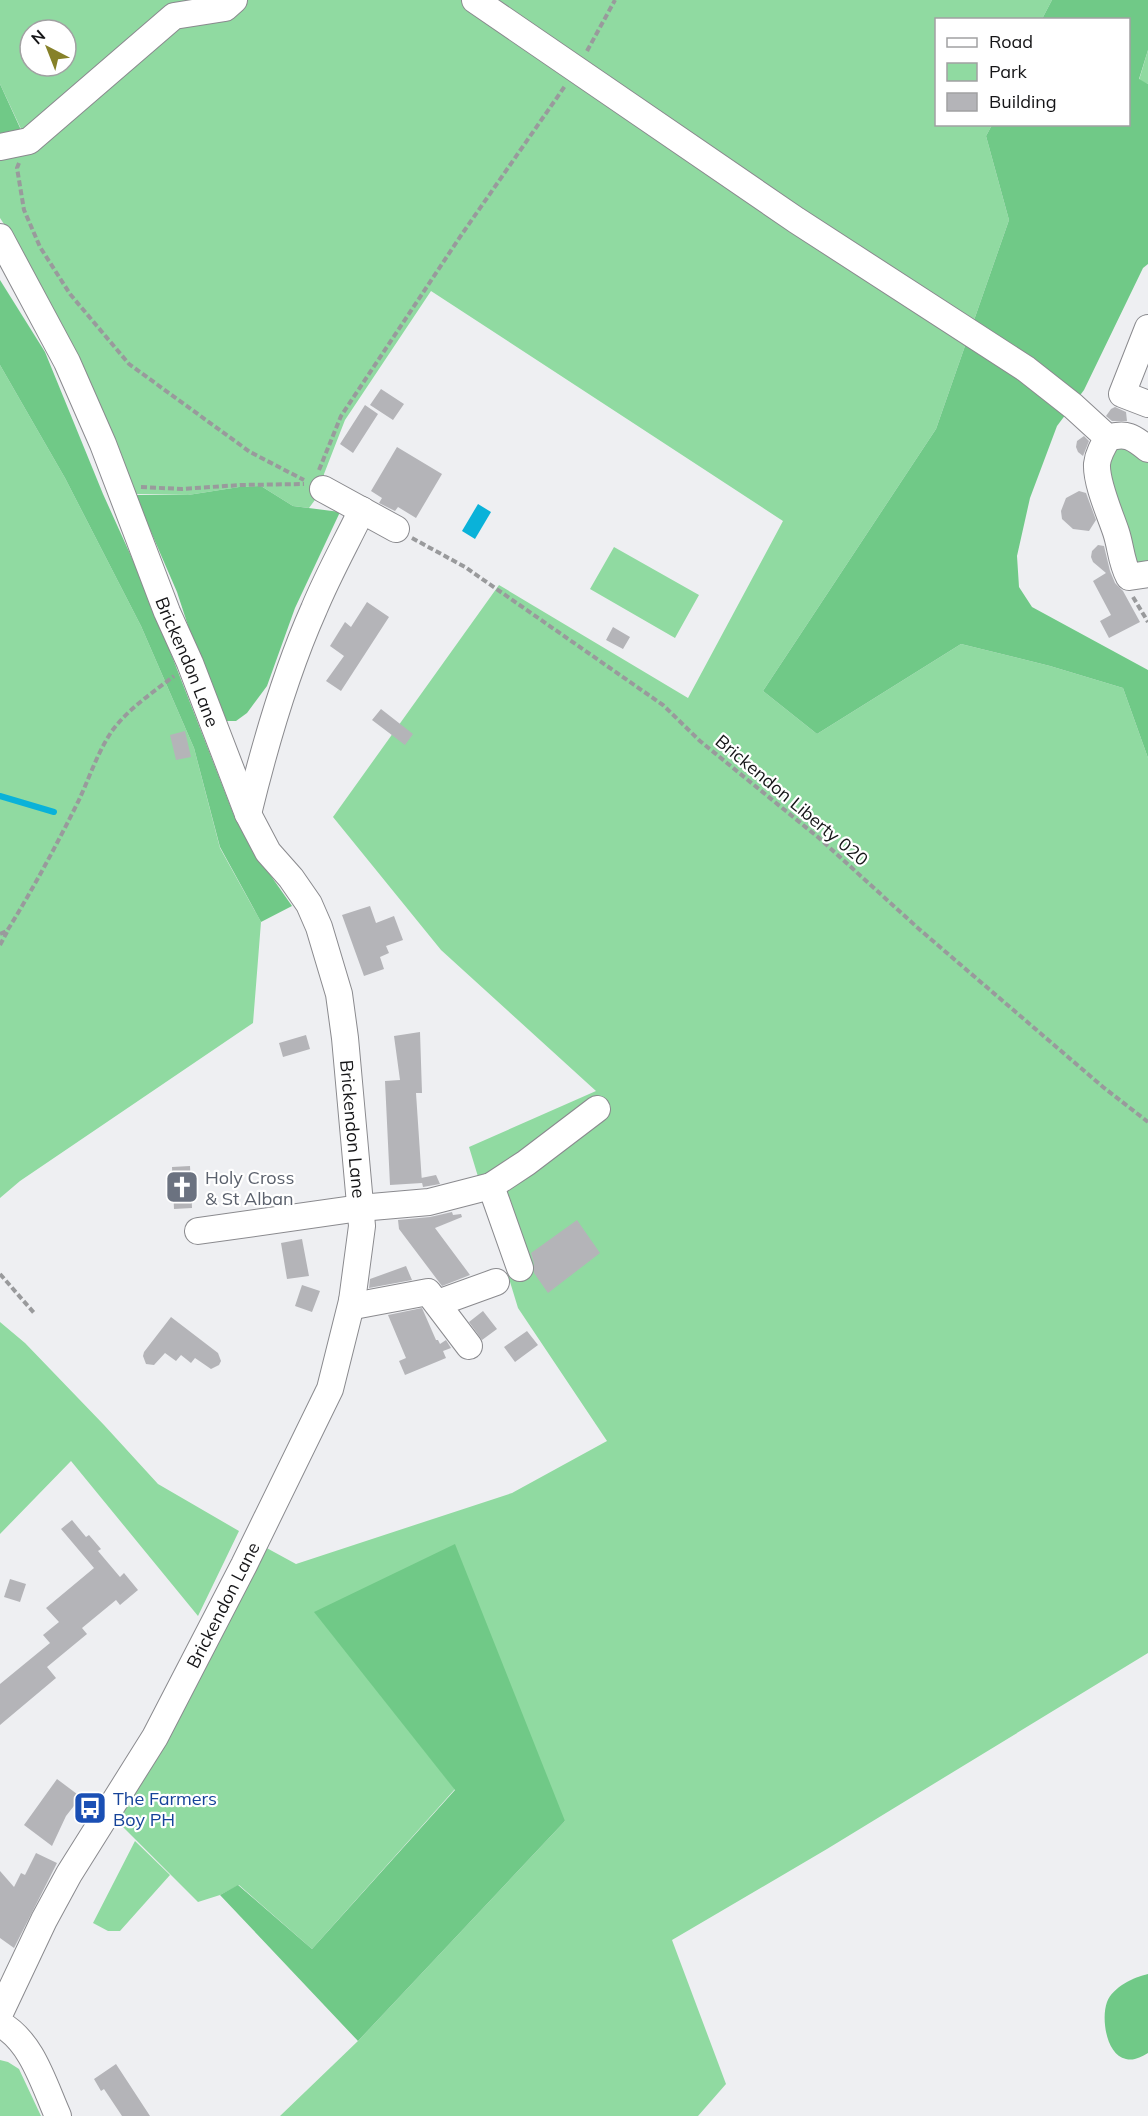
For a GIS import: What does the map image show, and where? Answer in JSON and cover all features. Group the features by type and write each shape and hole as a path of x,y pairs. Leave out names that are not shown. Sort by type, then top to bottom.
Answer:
{"street":[{"path":"0,147 29,141 174,16 225,8 234,0"},
{"path":"475,0 796,220 1026,369 1073,406 1108,438"},
{"name":"Brickendon Lane","path":"0,237 67,362 119,486 166,612 190,663 248,814 268,852 291,878 309,904 327,950 339,994 345,1038 362,1226 352,1301 330,1389 244,1565 155,1737 8,1975 0,2013"},
{"path":"1148,328 1122,394 1148,404"},
{"path":"1148,449 1129,436 1121,434 1108,438 1101,451 1097,469 1106,506 1117,535 1123,565 1129,577 1148,574"},
{"path":"319,483 396,529"},
{"path":"248,814 266,746 296,651 314,607 362,510"},
{"path":"223,752 242,753 266,746"},
{"path":"198,1231 360,1208 429,1202 491,1186 526,1164 597,1109"},
{"path":"491,1186 520,1268"},
{"path":"438,1304 496,1282"},
{"path":"352,1301 359,1305 428,1292 470,1346"},
{"path":"0,2024 7,2027 24,2045 58,2116"}],"path":[{"path":"319,483 341,416 462,234 576,70 615,0"},
{"path":"29,141 17,168 24,210 40,247 70,294 129,364 250,452 312,484 182,489 119,486"},
{"name":"Brickendon Liberty 020","path":"396,529 465,567 663,705 700,741 819,838 919,929 1103,1087 1148,1122"},
{"path":"0,945 38,881 111,732 125,716 190,663"},
{"path":"0,934 7,932"},
{"path":"0,1274 35,1314"}],"green space":[{"path":"0,0 1052,0 1043,18 935,18 935,126 991,126 986,136 1009,220 936,429 763,691 817,734 961,644 1050,666 1123,688 1148,758 1148,1653 827,1849 672,1940 726,2084 698,2116 280,2116 358,2041 565,1821 315,1612 455,1789 312,1949 239,1885 220,1895 198,1902 114,1818 263,1546 296,1564 512,1493 607,1441 518,1308 469,1147 596,1091 441,950 333,817 499,585 688,698 783,521 431,291 345,420 324,474 323,489 309,508 293,506 261,486 188,495 135,494 19,247 0,218 0,135 21,129 0,84"},
{"path":"1052,0 1148,0 1148,50 1139,79 1148,84 1148,264 1143,268 1084,390 1057,426 1030,498 1017,556 1019,587 1032,607 1148,670 1148,758 1123,688 1050,666 961,644 817,734 763,691 936,429 1009,220 986,136 991,126 1130,126 1130,18 1043,18"},
{"path":"1148,50 1148,84 1139,80"},
{"path":"0,84 21,130 0,135"},
{"path":"0,280 45,352 103,494 145,587 235,818 257,856 292,906 261,922 220,847 194,748 141,626 65,478 0,365"},
{"path":"0,365 65,478 141,626 194,748 220,848 261,922 253,1023 20,1181 0,1198"},
{"path":"1115,444 1148,457 1148,571 1137,570 1104,456"},
{"path":"261,486 293,506 340,512 295,608 267,686 247,713 236,721 227,721 216,711 177,592 135,495 188,495"},
{"path":"614,547 699,595 675,638 590,589"},
{"path":"0,1322 25,1343 158,1484 239,1531 198,1616 71,1461 0,1534"},
{"path":"455,1544 565,1821 358,2041 220,1895 238,1885 312,1949 455,1790 314,1612"},
{"path":"135,1841 170,1875 120,1931 108,1931 93,1923"},
{"path":"1148,1974 1148,2053 1135,2059 1126,2059 1114,2051 1110,2043 1105,2026 1105,2009 1114,1992 1124,1984"},
{"path":"0,2060 19,2069 41,2116 0,2116"}],"water":[{"path":"478,504 491,512 475,539 462,531"}],"building":[{"path":"381,389 404,404 393,420 370,405"},
{"path":"365,405 378,414 353,453 340,444"},
{"path":"1115,407 1126,412 1127,421 1112,421 1106,416"},
{"path":"1084,436 1089,441 1083,456 1076,447 1077,441"},
{"path":"397,447 442,474 416,518 398,507 395,511 379,503 382,498 371,491"},
{"path":"1079,491 1086,493 1096,520 1089,531 1073,529 1062,519 1061,511 1066,498"},
{"path":"1098,545 1104,546 1115,583 1123,591 1140,622 1109,638 1100,621 1111,615 1093,581 1106,573 1093,562 1091,557 1092,551"},
{"path":"367,602 389,617 341,691 326,681 344,656 330,646 345,622 351,627"},
{"path":"613,627 630,637 623,649 606,640"},
{"path":"381,709 413,734 405,745 372,720"},
{"path":"185,731 191,757 176,760 170,735"},
{"path":"370,906 376,923 394,916 403,940 386,946 389,953 380,957 384,969 364,976 342,915"},
{"path":"420,1032 422,1093 416,1093 422,1183 390,1185 385,1081 400,1080 394,1036"},
{"path":"306,1035 310,1049 283,1057 279,1043"},
{"name":"Holy Cross & St Alban","path":"190,1166 192,1208 174,1209 172,1167"},
{"path":"436,1175 440,1184 423,1187 421,1178"},
{"path":"452,1212 453,1215 461,1214 462,1217 435,1228 470,1275 442,1286 399,1229 398,1220"},
{"path":"577,1220 600,1253 548,1293 534,1273 531,1253"},
{"path":"302,1239 309,1276 287,1279 281,1243"},
{"path":"406,1266 412,1280 369,1288 370,1279"},
{"path":"302,1285 320,1291 312,1312 295,1306"},
{"path":"422,1308 436,1340 440,1344 446,1340 451,1348 443,1351 446,1358 405,1375 399,1361 406,1358 388,1315"},
{"path":"483,1311 497,1329 482,1340 469,1322"},
{"path":"171,1317 218,1353 221,1361 219,1365 211,1369 195,1358 191,1363 181,1355 176,1361 165,1353 154,1365 146,1364 144,1352"},
{"path":"527,1331 538,1345 515,1362 504,1347"},
{"path":"72,1520 86,1537 89,1535 101,1549 98,1551 120,1577 124,1573 138,1590 120,1605 116,1600 82,1628 87,1634 47,1667 56,1678 0,1725 0,1684 50,1643 43,1635 59,1622 46,1608 94,1568 61,1529"},
{"path":"10,1579 26,1584 20,1602 4,1597"},
{"path":"57,1779 81,1797 66,1816 52,1846 24,1825"},
{"path":"36,1853 57,1863 14,1948 0,1938 0,1871 14,1887 21,1873 25,1875"},
{"path":"116,2064 150,2116 122,2116 104,2089 101,2091 94,2079"}],"waterway":[{"path":"0,796 54,812"}],"place":[{"name":"Holy Cross & St Alban","path":"182,1187"},
{"name":"The Farmers Boy PH","path":"90,1808"}]}
